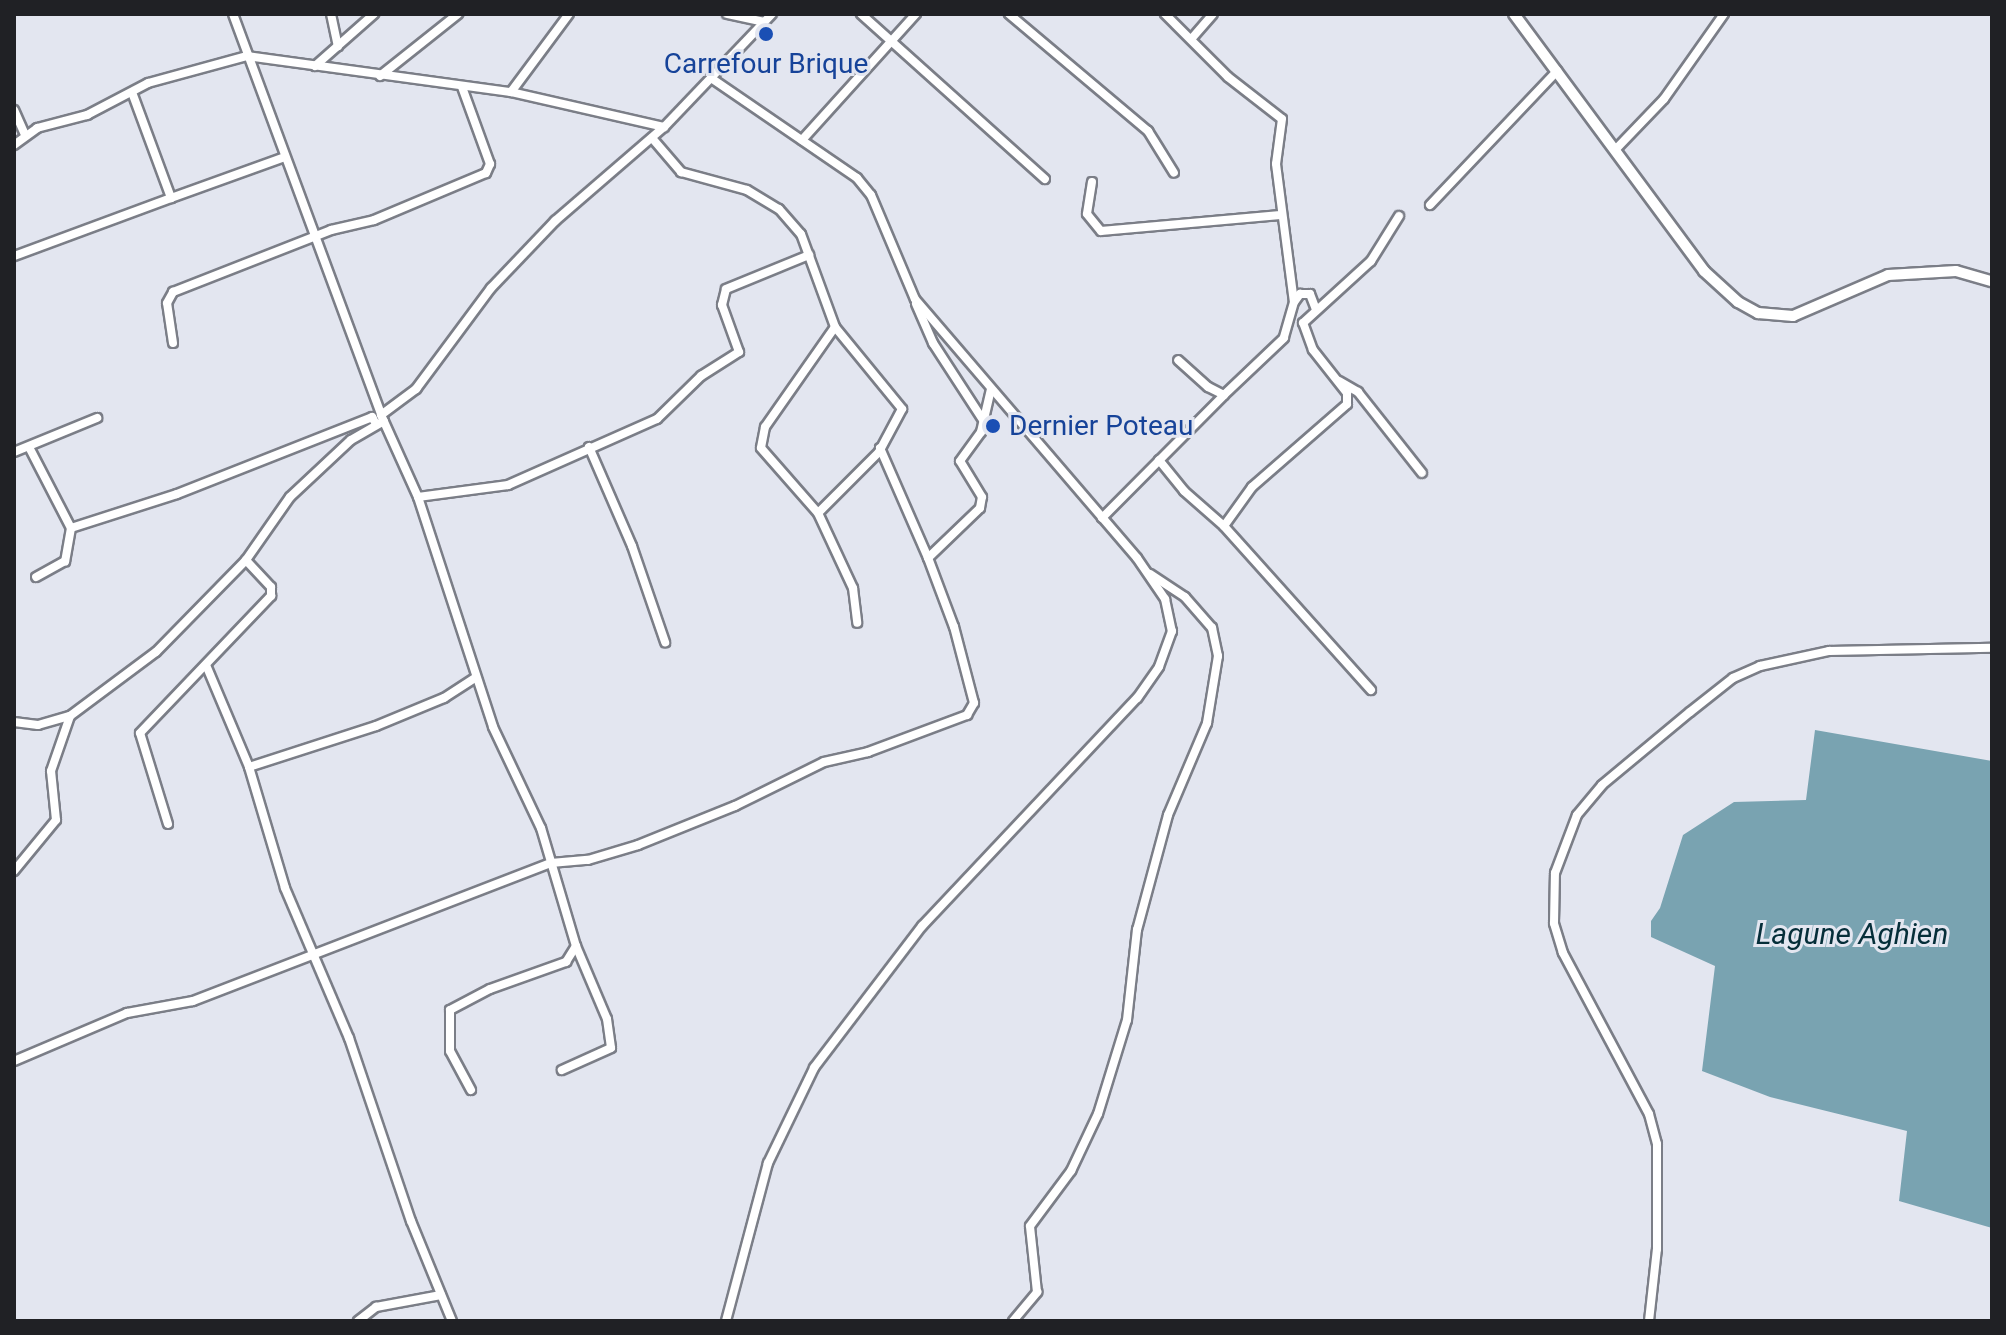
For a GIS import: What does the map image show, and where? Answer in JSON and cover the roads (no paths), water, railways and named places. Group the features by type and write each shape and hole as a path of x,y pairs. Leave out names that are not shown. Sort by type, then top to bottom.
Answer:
{"street":[{"path":"233,14 381,420 418,497 476,677 551,863 576,946 585,957 613,1039 604,1053 562,1070"},
{"path":"331,14 338,46"},
{"path":"315,66 374,14"},
{"path":"380,76 458,14"},
{"path":"511,92 569,14"},
{"path":"727,14 764,22"},
{"path":"14,722 38,725 70,716 156,652 246,560 290,497 351,440 381,420 416,389 491,288 555,221 664,127 772,14"},
{"path":"861,14 894,39 957,105 1045,179"},
{"path":"802,140 916,14"},
{"path":"1009,14 1148,131 1174,173"},
{"path":"1102,518 1284,338 1294,316 1276,164 1282,119 1228,77 1193,37 1165,14"},
{"path":"1193,37 1213,14"},
{"path":"1514,14 1704,271 1758,313 1793,316 1862,284 1926,269 1992,281"},
{"path":"1616,149 1664,99 1724,14"},
{"path":"14,145 25,135 133,95 148,83 247,56 511,92 664,127"},
{"path":"1430,205 1557,71"},
{"path":"711,78 830,156 871,195 933,343 984,421"},
{"path":"173,343 167,303 173,292 315,237 374,220 489,169 462,87"},
{"path":"133,95 171,198"},
{"path":"14,110 25,135"},
{"path":"652,138 681,172 747,190 779,209 801,234 835,327 902,409 880,448 818,513"},
{"path":"14,256 285,157"},
{"path":"1092,182 1087,214 1101,231 1280,215"},
{"path":"1305,319 1331,303 1346,279 1371,261 1399,216"},
{"path":"418,497 508,485 657,419 701,376 739,352 722,305 726,289 809,255"},
{"path":"1294,302 1300,294 1310,294 1316,310"},
{"path":"726,1321 768,1163 829,1044 922,926 1122,715 1159,667 1171,638 1169,611 1143,569 915,299"},
{"path":"1294,316 1305,319"},
{"path":"1224,526 1252,487 1343,410 1348,397 1306,338 1305,319"},
{"path":"835,327 761,436 761,448 776,469 818,513 853,588 857,623"},
{"path":"1178,360 1208,387 1224,395"},
{"path":"1339,381 1358,392 1422,473"},
{"path":"928,558 980,508 982,497 960,461 984,421 991,389"},
{"path":"71,528 177,494 372,417 381,420"},
{"path":"14,452 97,418"},
{"path":"29,447 71,528 65,561 36,577"},
{"path":"589,447 632,546 665,642"},
{"path":"14,1061 127,1013 193,1001 551,863 588,860 638,845 824,762 897,743 967,715 974,703 954,627 880,448"},
{"path":"1159,460 1184,491 1224,526 1371,690"},
{"path":"168,824 140,733 271,596 271,587 246,560"},
{"path":"1013,1321 1037,1292 1030,1226 1071,1171 1098,1114 1127,1020 1137,930 1168,815 1207,723 1218,656 1212,628 1185,597 1143,569"},
{"path":"1649,1321 1657,1249 1657,1144 1649,1114 1563,953 1554,923 1555,873 1577,815 1602,785 1690,712 1733,678 1760,666 1829,651 1992,648"},
{"path":"206,665 249,767 285,888 349,1038 452,1321"},
{"path":"249,767 376,726 444,698 476,677"},
{"path":"14,871 56,820 51,771 70,716"},
{"path":"471,1090 450,1051 450,1010 490,989 566,962 576,946"},
{"path":"358,1321 376,1307 441,1295"}],"water":[{"name":"Lagune Aghien","path":"1815,730 1992,761 1992,1228 1899,1201 1907,1131 1770,1097 1702,1071 1715,966 1651,937 1651,921 1660,908 1683,835 1734,802 1806,800"}],"place":[{"name":"Carrefour Brique","path":"766,34"},
{"name":"Dernier Poteau","path":"993,426"}]}
